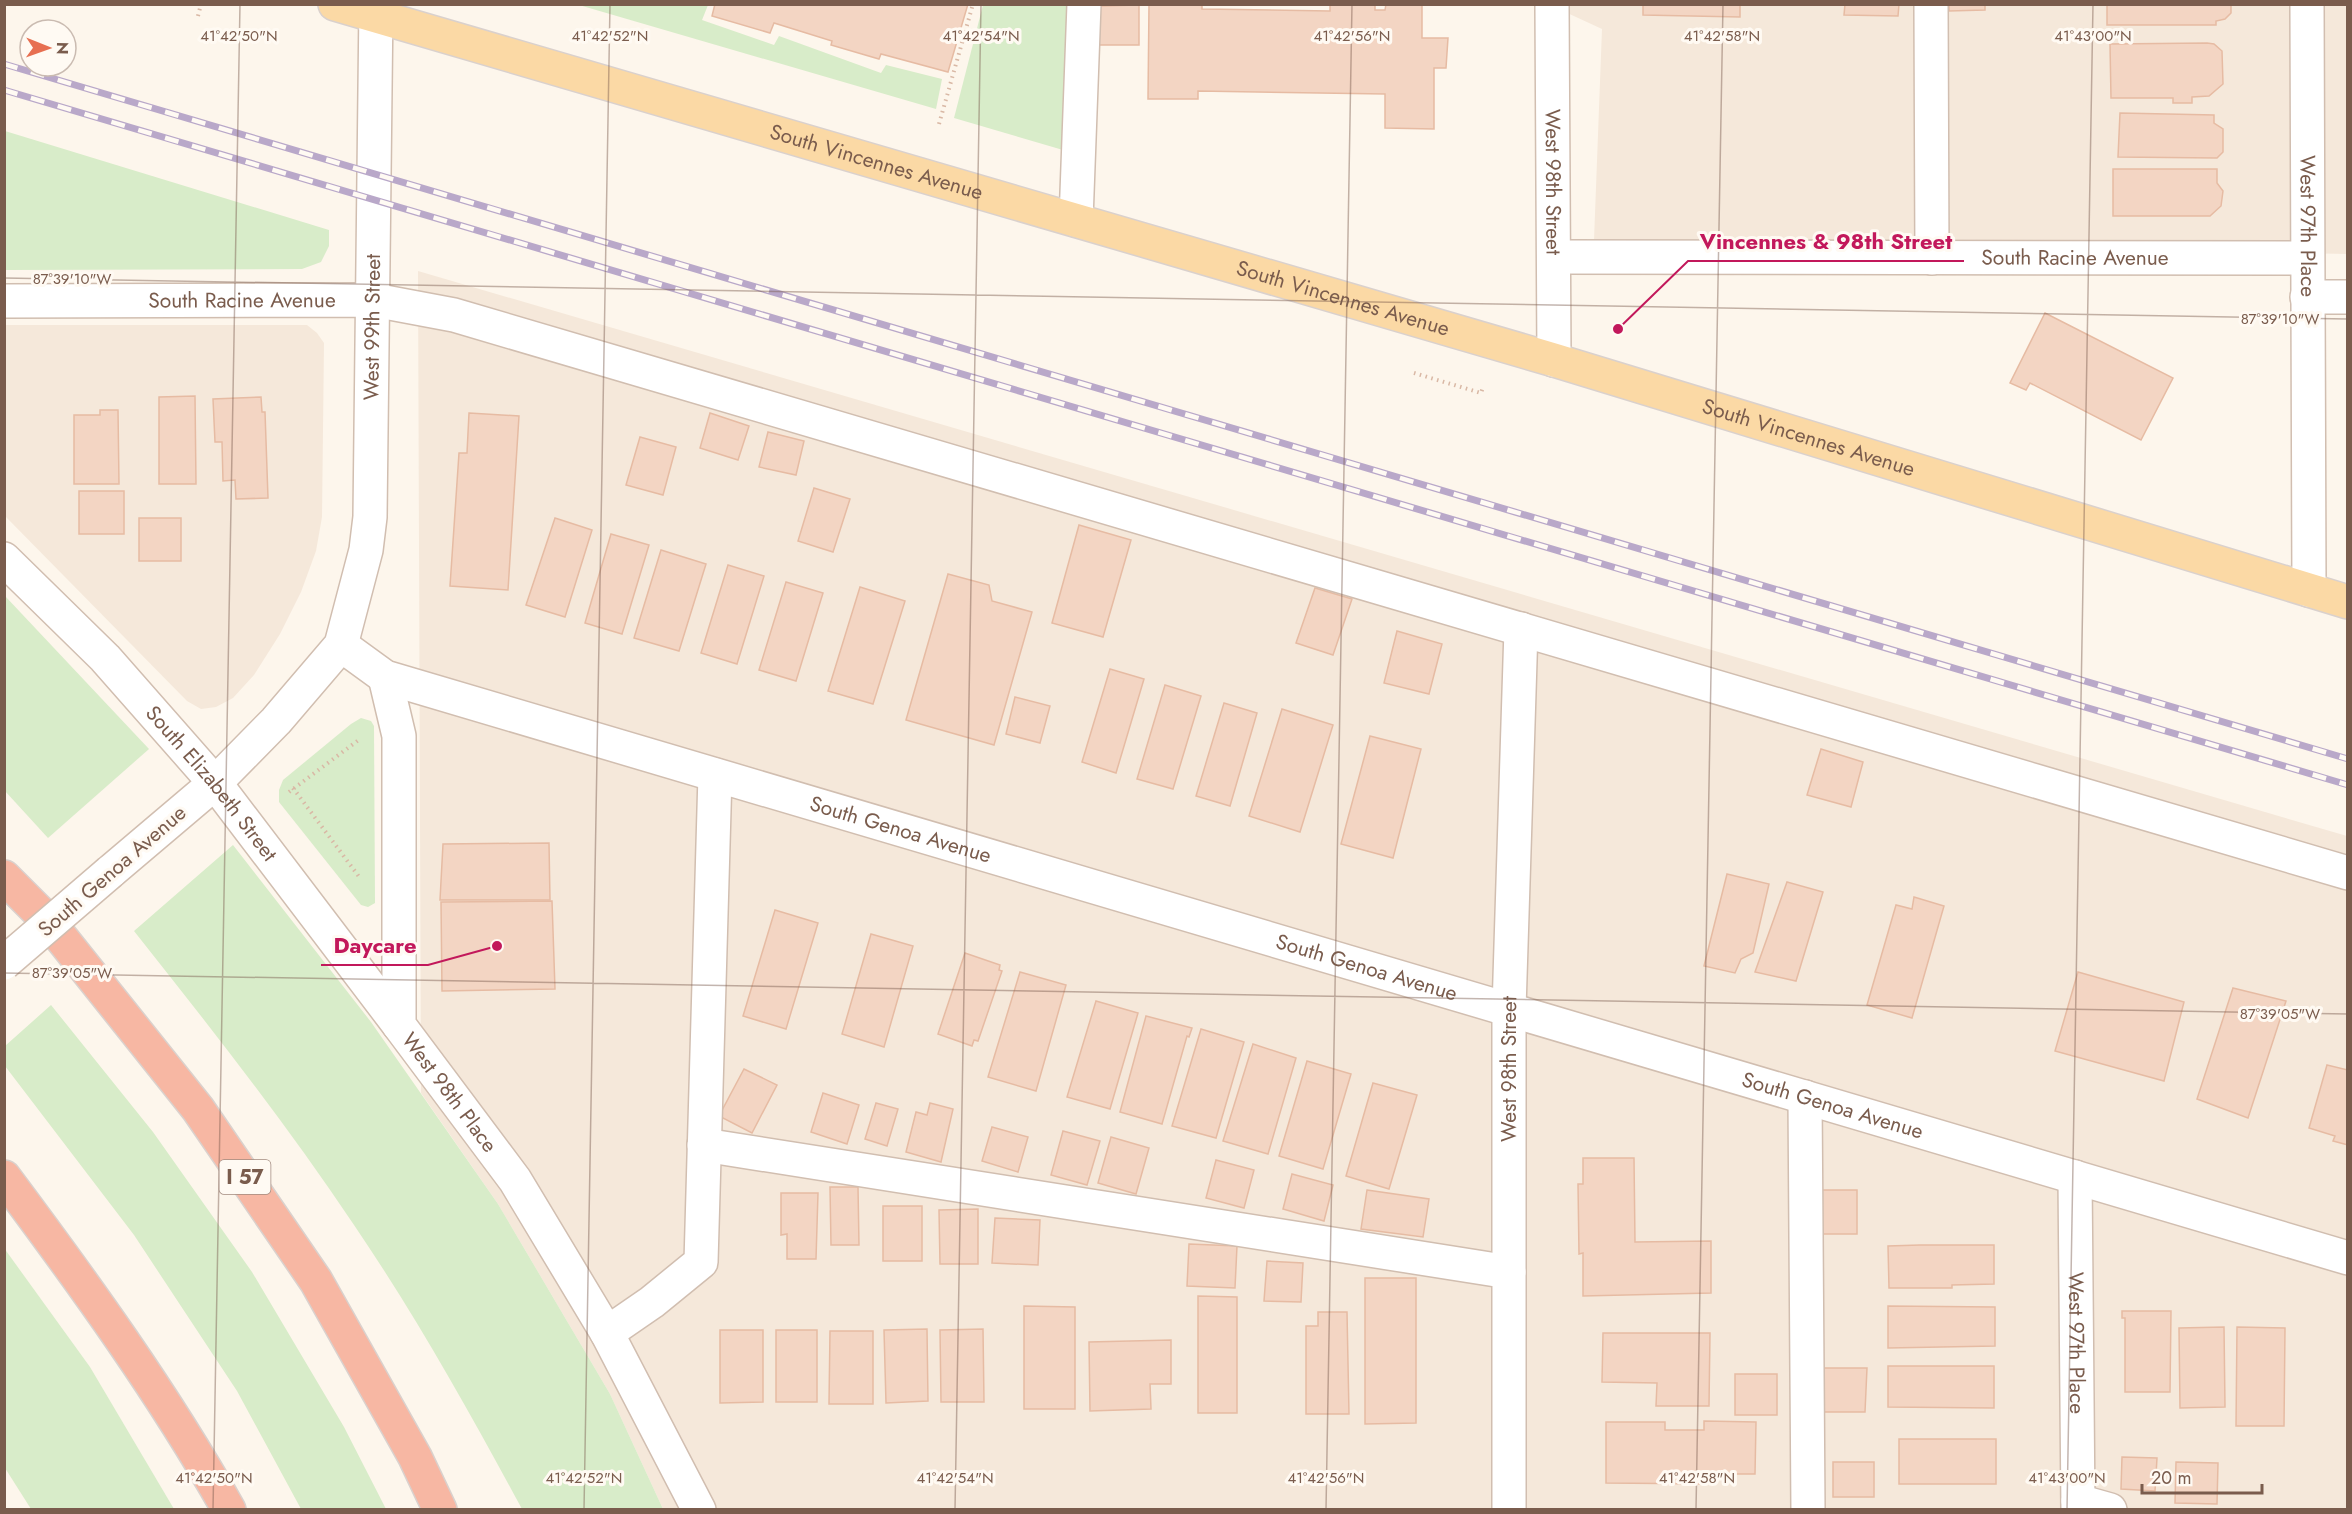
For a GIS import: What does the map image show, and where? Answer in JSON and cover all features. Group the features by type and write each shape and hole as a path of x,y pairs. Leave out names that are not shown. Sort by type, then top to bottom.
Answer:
{"highway":[{"name":"I 57","path":"4,877 47,920 198,1108 316,1281 415,1457 440,1509"},
{"path":"4,1177 82,1281 197,1453 229,1509"}],"main road":[{"name":"South Vincennes Avenue","path":"335,4 376,10 1076,220 1554,360 2348,602"}],"street":[{"path":"1076,220 1084,4"},
{"name":"West 98th Street","path":"1552,4 1554,360"},
{"path":"1931,4 1932,258"},
{"name":"West 97th Place","path":"2307,4 2309,590"},
{"name":"West 99th Street","path":"340,645 366,550 370,517 376,10"},
{"name":"South Racine Avenue","path":"1555,257 2307,258"},
{"path":"2307,297 2348,297"},
{"name":"South Racine Avenue","path":"4,301 374,300 465,318 2348,873"},
{"name":"South Elizabeth Street","path":"4,559 105,658 215,783 399,1024"},
{"name":"West 98th Street","path":"1509,1509 1509,1010 1521,629"},
{"path":"340,645 385,677"},
{"name":"South Genoa Avenue","path":"4,963 215,783 276,721 340,645"},
{"name":"South Genoa Avenue","path":"385,677 2348,1258"},
{"name":"West 98th Place","path":"385,677 399,736 399,1024 515,1180 607,1333 699,1509"},
{"path":"607,1333 652,1302 702,1262 715,775"},
{"path":"1805,1097 1808,1509"},
{"path":"704,1145 1509,1272"},
{"name":"West 97th Place","path":"2075,1177 2078,1505"},
{"path":"2078,1505 2110,1509"}],"path":[{"path":"198,15 201,4"},
{"path":"939,124 973,4"},
{"path":"1414,373 1481,393 1483,387"},
{"path":"289,792 361,738"},
{"path":"293,788 360,878"}],"shaded area":[{"path":"1550,5 2347,5 2347,254 1594,240 1602,29"},
{"path":"418,271 2347,836 2347,1509 663,1509 610,1394 498,1204 421,1093"},
{"path":"4,325 307,325 324,343 322,517 316,551 301,592 280,634 254,675 233,698 216,707 201,709 187,701 5,516"}],"green space":[{"path":"579,5 708,5 702,20 774,45 779,36 881,73 886,65 942,79 936,109"},
{"path":"983,5 1069,5 1063,150 954,118"},
{"path":"5,131 329,230 329,246 321,262 302,269 5,270"},
{"path":"5,596 149,749 48,838 5,791"},
{"path":"361,718 371,721 374,726 375,903 368,907 361,905 279,802 279,790 283,780"},
{"path":"233,845 371,1022 498,1204 610,1394 663,1509 522,1509 442,1365 354,1225 275,1112 134,931"},
{"path":"51,1005 153,1132 252,1272 344,1427 386,1509 301,1509 237,1391 134,1235 5,1066 5,1046"},
{"path":"4,1248 90,1367 174,1509 31,1509 5,1468"}],"building":[{"path":"715,4 968,4 948,72 881,54 879,59 831,45 832,41 774,23 770,33 712,16"},
{"path":"1149,4 1202,4 1202,9 1330,11 1330,4 1375,4 1375,10 1385,10 1386,4 1422,4 1422,38 1448,38 1446,68 1434,68 1434,129 1385,128 1385,94 1198,91 1198,99 1148,99"},
{"path":"1643,4 1740,4 1740,17 1643,15"},
{"path":"1845,4 1899,4 1898,16 1844,15"},
{"path":"1949,4 1985,4 1985,10 1949,11"},
{"path":"2107,4 2231,4 2231,13 2225,19 2216,21 2216,25 2107,25"},
{"path":"1139,5 1139,45 1099,45 1099,6"},
{"path":"2110,44 2214,44 2222,51 2223,84 2209,96 2192,97 2192,103 2173,103 2173,98 2111,98"},
{"path":"2120,113 2214,115 2214,123 2223,129 2223,152 2217,158 2118,157"},
{"path":"2113,169 2217,169 2217,183 2223,191 2221,206 2210,216 2113,216"},
{"path":"2045,313 2173,378 2141,440 2030,383 2026,390 2010,383"},
{"path":"195,396 196,484 159,484 159,397"},
{"path":"261,397 262,412 265,412 268,498 236,499 235,480 223,481 222,442 215,442 213,399"},
{"path":"100,410 118,410 119,484 74,484 74,415 100,415"},
{"path":"469,413 519,416 508,590 450,586 459,453 467,453"},
{"path":"710,413 749,426 738,460 700,448"},
{"path":"768,432 804,441 796,475 759,467"},
{"path":"640,437 676,447 663,495 626,485"},
{"path":"814,488 850,499 833,552 798,541"},
{"path":"79,491 124,491 124,534 79,534"},
{"path":"139,518 181,518 181,561 139,561"},
{"path":"555,518 592,530 565,617 526,605"},
{"path":"1079,525 1131,540 1103,637 1052,623"},
{"path":"611,534 649,545 622,634 585,623"},
{"path":"661,550 706,564 679,651 634,638"},
{"path":"728,565 764,576 737,664 701,653"},
{"path":"948,574 989,585 992,601 1032,612 994,745 906,720"},
{"path":"786,582 823,593 796,681 759,670"},
{"path":"860,587 905,601 873,704 828,691"},
{"path":"1315,588 1352,599 1333,655 1296,643"},
{"path":"1397,631 1442,644 1429,694 1384,683"},
{"path":"1110,669 1144,679 1116,773 1082,762"},
{"path":"1165,685 1201,696 1173,789 1137,779"},
{"path":"1015,697 1050,706 1040,743 1006,734"},
{"path":"1224,703 1257,713 1230,806 1196,796"},
{"path":"1282,709 1333,725 1300,832 1249,816"},
{"path":"1370,736 1421,749 1393,858 1341,844"},
{"path":"1821,749 1863,762 1851,807 1807,795"},
{"path":"549,843 550,900 440,900 443,844"},
{"path":"1727,874 1769,884 1753,953 1741,959 1735,973 1704,966"},
{"path":"1787,882 1823,892 1796,981 1755,972"},
{"path":"1914,897 1944,906 1912,1018 1867,1005 1896,905 1912,909"},
{"path":"552,901 555,989 442,991 441,902"},
{"path":"775,910 818,923 786,1029 743,1016"},
{"path":"871,934 913,946 884,1047 842,1034"},
{"path":"965,953 1000,965 999,970 1002,971 978,1041 974,1040 972,1046 938,1034"},
{"path":"1020,972 1066,985 1036,1091 988,1077"},
{"path":"2078,972 2184,1002 2164,1081 2055,1051"},
{"path":"2233,988 2286,1001 2248,1118 2197,1099"},
{"path":"1096,1001 1138,1013 1110,1109 1067,1097"},
{"path":"1146,1016 1192,1028 1189,1037 1187,1036 1162,1124 1120,1112"},
{"path":"1201,1029 1244,1042 1216,1138 1172,1126"},
{"path":"1253,1044 1296,1058 1268,1154 1223,1141"},
{"path":"1307,1061 1351,1074 1323,1169 1279,1156"},
{"path":"2327,1065 2348,1070 2348,1145 2333,1141 2335,1136 2309,1128"},
{"path":"744,1069 777,1085 752,1133 719,1116"},
{"path":"1373,1083 1417,1095 1389,1189 1346,1176"},
{"path":"823,1093 859,1105 847,1144 811,1132"},
{"path":"876,1103 898,1109 887,1146 865,1139"},
{"path":"930,1103 953,1109 941,1162 906,1152 916,1112 927,1115"},
{"path":"992,1127 1028,1137 1018,1172 982,1161"},
{"path":"1063,1131 1100,1141 1087,1185 1051,1175"},
{"path":"1111,1137 1149,1148 1136,1194 1098,1183"},
{"path":"1583,1158 1634,1158 1635,1242 1711,1241 1711,1293 1583,1296 1583,1253 1579,1254 1578,1184 1583,1184"},
{"path":"1216,1160 1254,1170 1244,1208 1206,1198"},
{"path":"1292,1174 1333,1185 1324,1221 1283,1209"},
{"path":"830,1187 858,1187 859,1245 831,1245"},
{"path":"1367,1190 1429,1199 1423,1237 1361,1229"},
{"path":"1815,1190 1857,1190 1857,1234 1815,1234"},
{"path":"781,1193 818,1193 816,1259 787,1259 787,1234 781,1235"},
{"path":"883,1206 922,1206 922,1261 883,1261"},
{"path":"978,1209 978,1264 940,1264 939,1210"},
{"path":"995,1218 1040,1220 1038,1265 992,1263"},
{"path":"1189,1244 1237,1246 1235,1288 1187,1286"},
{"path":"1994,1245 1994,1284 1952,1285 1952,1288 1889,1288 1888,1246"},
{"path":"1267,1261 1303,1263 1301,1302 1264,1301"},
{"path":"1365,1278 1416,1278 1416,1423 1365,1424"},
{"path":"1198,1296 1237,1297 1237,1413 1198,1413"},
{"path":"1024,1306 1075,1307 1075,1409 1024,1409"},
{"path":"1888,1306 1995,1307 1995,1346 1888,1348"},
{"path":"2122,1311 2171,1311 2170,1392 2125,1392 2125,1318 2122,1318"},
{"path":"1318,1312 1347,1312 1349,1414 1306,1414 1306,1326 1318,1326"},
{"path":"2224,1327 2225,1407 2180,1408 2179,1328"},
{"path":"2237,1327 2285,1328 2284,1426 2236,1426"},
{"path":"927,1329 928,1401 886,1403 884,1330"},
{"path":"983,1329 984,1402 941,1402 940,1330"},
{"path":"720,1330 763,1330 763,1402 720,1403"},
{"path":"776,1330 817,1330 817,1402 776,1402"},
{"path":"830,1331 873,1331 873,1404 829,1404"},
{"path":"1603,1333 1710,1333 1709,1406 1656,1406 1657,1383 1602,1382"},
{"path":"1171,1340 1171,1384 1150,1384 1151,1409 1090,1411 1089,1342"},
{"path":"1888,1366 1994,1366 1994,1408 1888,1407"},
{"path":"1815,1368 1867,1368 1865,1412 1815,1412"},
{"path":"1735,1374 1777,1374 1777,1415 1735,1415"},
{"path":"1704,1421 1756,1422 1755,1474 1713,1474 1713,1484 1606,1483 1606,1422 1665,1422 1665,1430 1704,1430"},
{"path":"1899,1439 1996,1439 1996,1484 1899,1484"},
{"path":"2122,1457 2157,1458 2155,1491 2121,1489"},
{"path":"1833,1462 1874,1462 1874,1497 1833,1497"},
{"path":"2176,1462 2218,1463 2217,1504 2175,1503"}],"railway":[{"path":"4,64 2348,759"},
{"path":"4,90 2348,785"}],"place":[{"name":"Vincennes & 98th Street","path":"1618,329"},
{"name":"Daycare","path":"497,946"}]}
